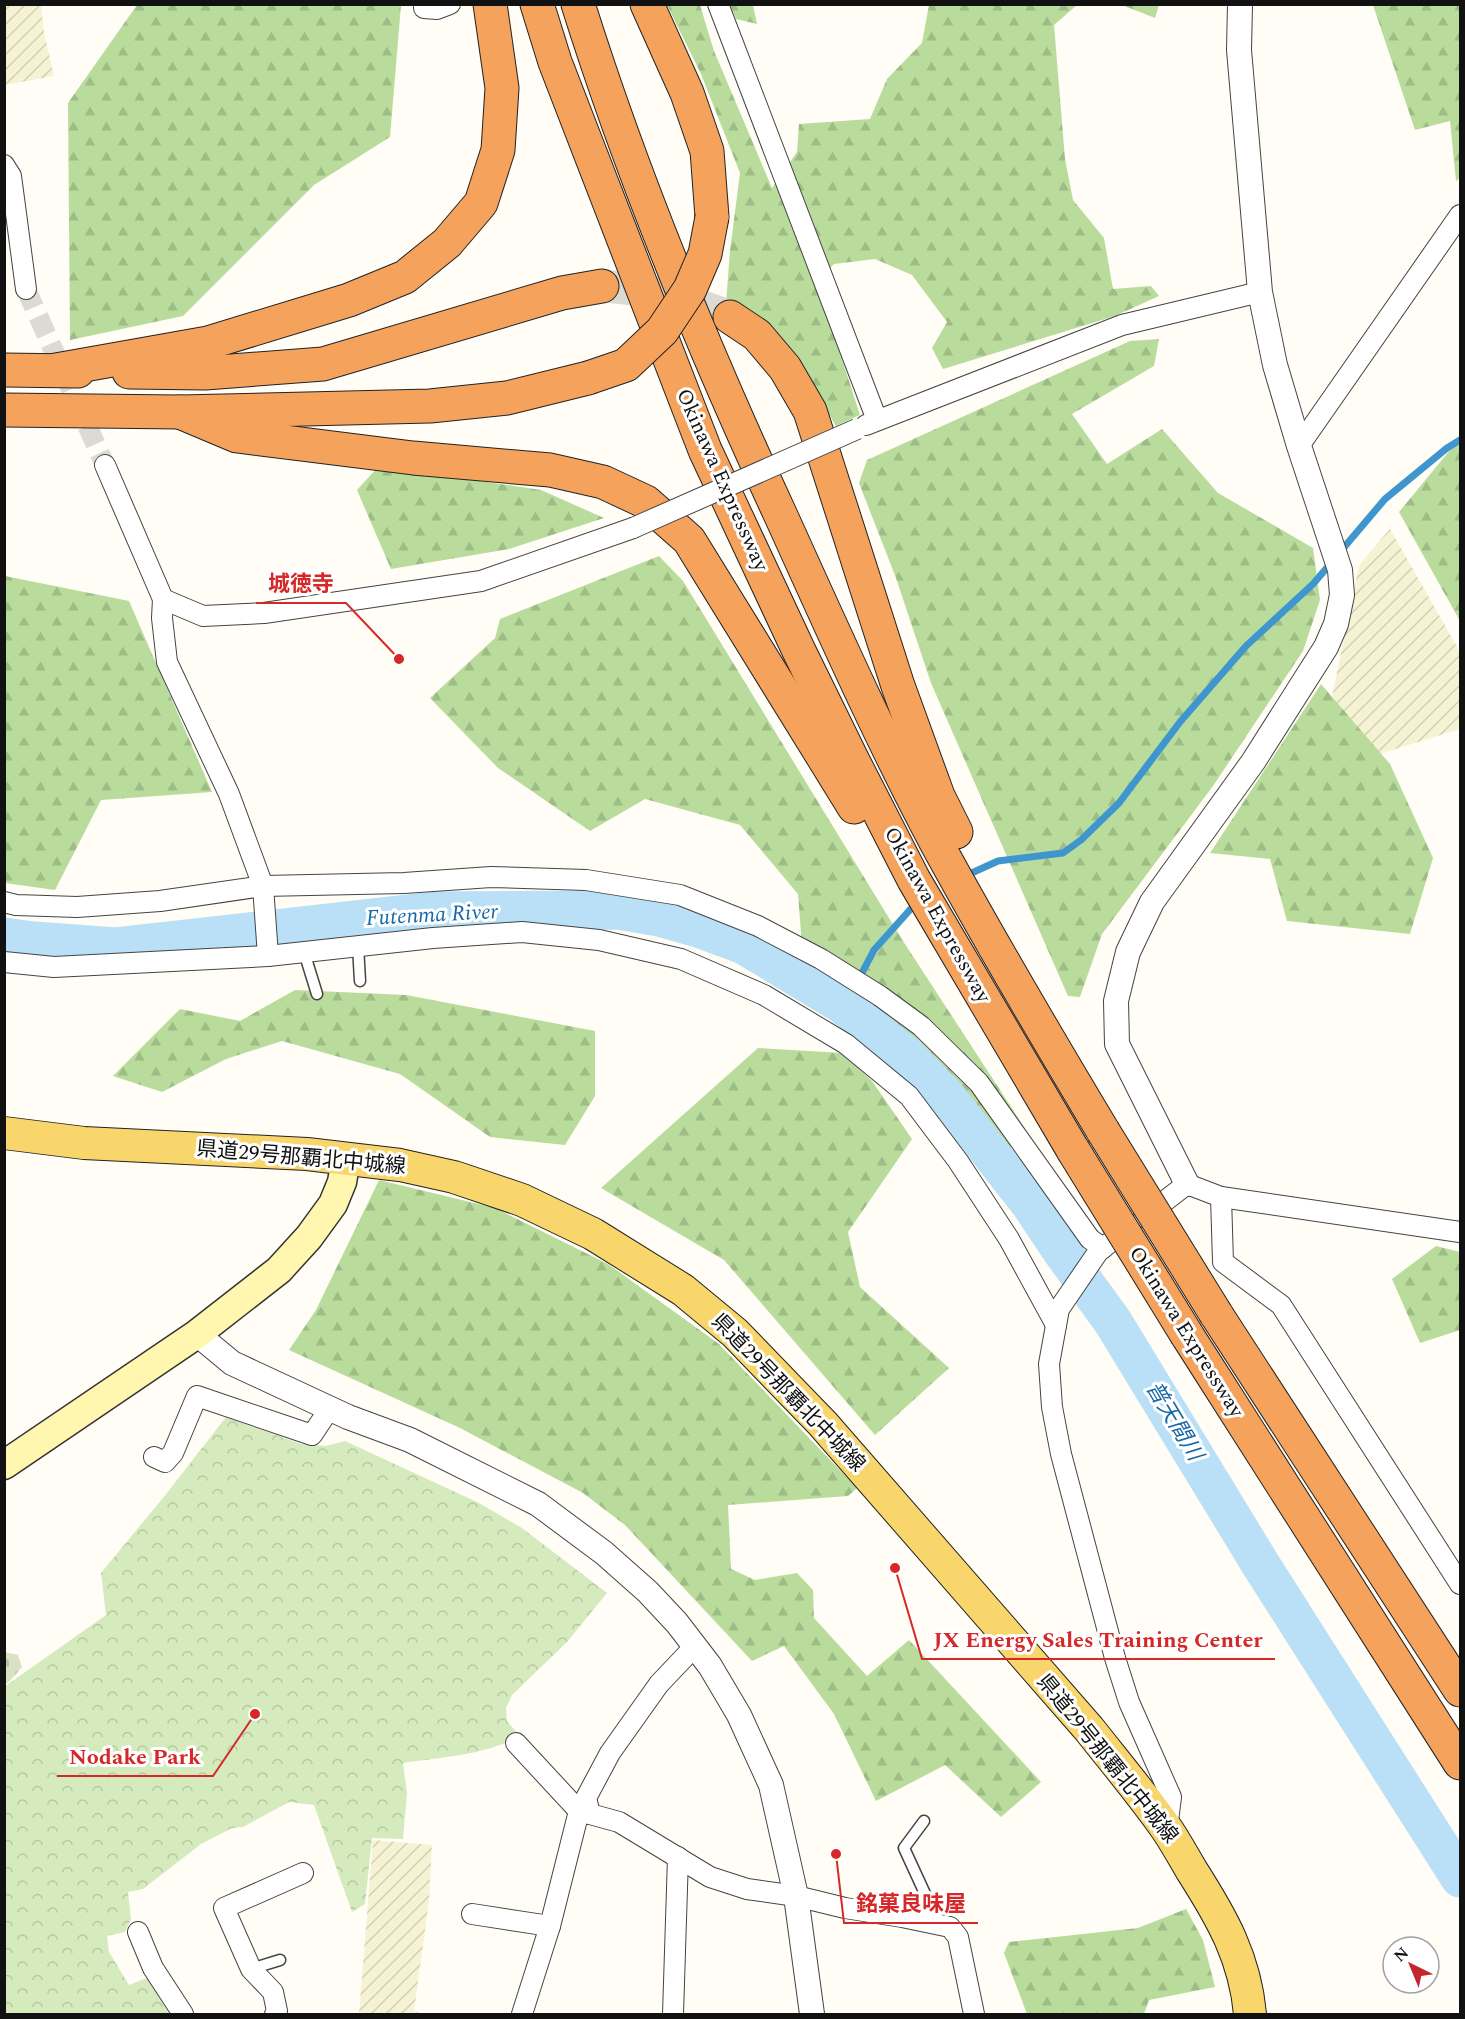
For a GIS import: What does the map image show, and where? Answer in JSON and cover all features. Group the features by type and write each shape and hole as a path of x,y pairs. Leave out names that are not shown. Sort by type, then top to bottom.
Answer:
{"highway":[{"path":"56,370 208,343 349,300 405,277 447,243 481,203 498,150 502,88 490,4"},
{"name":"Okinawa Expressway","path":"537,4 555,62 705,450 852,759 914,880 1073,1150 1187,1335 1461,1763"},
{"name":"Okinawa Expressway","path":"578,4 593,53 671,264 741,431 874,720 938,844 1021,994 1216,1314 1461,1690"},
{"path":"4,410 180,412 430,406 507,398 588,378 626,365 662,331 690,289 705,254 712,217 707,151 687,93 647,4"},
{"path":"4,370 205,373 323,364 562,293 602,286"},
{"path":"730,316 757,335 785,368 810,411 898,686 938,796 989,898 1021,994"},
{"path":"180,412 237,436 413,458 550,470 603,482 646,502 689,540 870,832 914,880"}],"main road":[{"name":"県道29号那覇北中城線","path":"4,1133 84,1143 307,1154 400,1165 454,1177 522,1200 593,1234 662,1275 735,1333 823,1424 1089,1729 1167,1829 1214,1904 1234,1943 1249,1996 1250,2014"},
{"path":"4,1465 197,1334 279,1270 309,1237 333,1204 342,1182 346,1159"}],"street":[{"path":"718,4 877,420"},
{"path":"1240,4 1239,50 1260,292 1275,365 1340,570 1342,595 1336,624 1326,648 1253,762 1152,902 1128,952 1116,1001 1117,1044 1187,1184 1221,1197 1461,1232"},
{"path":"4,165 11,176 26,289"},
{"path":"1299,446 1461,215"},
{"path":"163,598 202,616 264,614 481,581 633,528 877,420 1122,325 1260,292"},
{"path":"105,465 163,598 162,618 167,662 229,794 263,887 268,955"},
{"path":"4,902 16,905 77,907 160,901 263,887 404,883 491,877 586,880 680,895 758,926 868,988 921,1026 978,1083 1077,1222 1101,1250"},
{"path":"4,962 54,967 268,955 433,938 522,932 599,940 681,959 764,994 846,1044 909,1096 958,1161 1057,1317"},
{"path":"1167,1829 1171,1797 1129,1701 1115,1658 1060,1454 1048,1364 1057,1317 1101,1250 1187,1184"},
{"path":"1221,1197 1223,1262 1281,1305 1461,1584"},
{"path":"197,1334 232,1362 330,1408 410,1440 538,1504 604,1553 648,1592 677,1623 710,1666 739,1714 771,1785 796,1896 812,2014"},
{"path":"154,1457 165,1462 173,1453 197,1396 312,1435 330,1408"},
{"path":"522,2014 585,1812 586,1798 610,1753 660,1684 695,1646"},
{"path":"516,1743 585,1812 619,1822 710,1877 747,1889 796,1896 845,1908 950,1927 958,1937 974,2014"},
{"path":"673,2014 678,1857"},
{"path":"275,2014 277,2011 273,1992 251,1969 224,1908 303,1873"},
{"path":"472,1914 550,1926"},
{"path":"138,1932 153,1968 183,2014"}],"lane":[{"path":"358,946 360,981"},
{"path":"304,952 318,994"},
{"path":"924,1821 904,1848 927,1898 928,1923"},
{"path":"251,1969 280,1960"}],"shaded area":[{"path":"4,5 41,5 44,32 54,76 5,85"},
{"path":"1390,529 1460,652 1460,729 1367,758 1332,697 1359,565"},
{"path":"373,1840 432,1845 429,1901 414,2011 422,2014 359,2014"}],"green space":[{"path":"137,5 401,5 390,137 314,185 183,316 70,340 68,103"},
{"path":"667,5 700,5 714,51 772,188 797,152 799,124 870,119 887,79 922,43 929,5 1077,5 1054,25 1065,159 1073,200 1104,238 1113,289 1151,286 1159,296 1115,316 943,369 932,348 947,322 912,275 875,259 834,264 817,282 860,415 836,426 795,357 726,304 740,173 701,74"},
{"path":"730,5 753,5 757,24 736,19"},
{"path":"1122,5 1159,5 1155,18"},
{"path":"1373,5 1460,5 1460,178 1456,181 1450,121 1415,130"},
{"path":"1159,339 1154,366 1072,414 1107,464 1162,429 1218,493 1313,548 1320,600 1303,651 1213,786 1102,934 1080,997 1068,996 931,683 896,578 859,483 867,460 1130,341"},
{"path":"1460,438 1460,621 1399,512"},
{"path":"379,466 541,490 604,518 509,549 391,569 357,490"},
{"path":"659,556 683,581 903,941 1032,1139 1008,1148 918,1041 803,959 798,894 740,825 645,799 590,831 498,768 430,698 495,638 500,619"},
{"path":"5,576 129,601 212,792 101,800 55,890 5,883"},
{"path":"1321,684 1390,764 1433,858 1410,934 1287,921 1270,859 1210,853"},
{"path":"295,990 406,995 595,1031 595,1096 565,1145 490,1137 400,1074 282,1041 226,1059 162,1092 113,1076 180,1009 240,1021"},
{"path":"758,1048 842,1053 872,1081 912,1139 848,1232 860,1287 949,1368 875,1435 724,1260 601,1188"},
{"path":"379,1180 495,1208 608,1264 719,1344 857,1488 848,1496 728,1505 731,1569 755,1580 797,1573 813,1590 814,1618 867,1676 909,1640 1041,1782 1001,1817 945,1765 876,1801 834,1714 784,1646 752,1661 625,1525 583,1493 460,1428 289,1350 316,1310"},
{"path":"1436,1246 1460,1252 1460,1330 1420,1343 1392,1279"},
{"path":"226,1417 301,1444 326,1446 345,1441 477,1502 522,1528 607,1593 567,1642 512,1695 506,1708 507,1721 520,1736 478,1751 403,1763 407,1793 403,1839 372,1838 365,1904 352,1912 314,1805 289,1802 243,1827 232,1828 201,1844 143,1889 128,1892 131,1919 125,1932 107,1936 109,1952 129,1985 147,1978 169,2014 5,2014 4,1687 106,1615 101,1573"},
{"path":"4,1652 18,1655 22,1667 5,1684"},
{"path":"1186,1909 1203,1940 1215,1987 1149,2000 1144,2014 1027,2014 1004,1953 1009,1942 1138,1928"}],"waterway":[{"path":"1340,552 1385,499 1460,440"},
{"path":"965,876 998,861 1063,853 1081,840 1119,803 1180,722 1246,646 1313,584 1331,563"},
{"path":"840,1003 863,971 874,950 916,903"},
{"name":"普天間川","path":"4,937 116,947 435,911 618,910 659,917 744,945 840,1003 906,1055 945,1095 1031,1205 1113,1322 1261,1565 1460,1878"}],"tunnel":[{"path":"602,286 667,296 730,317"},
{"path":"26,289 105,465"}],"place":[{"name":"城徳寺","path":"399,659"},
{"name":"JX Energy Sales Training Center","path":"895,1568"},
{"name":"Nodake Park","path":"255,1714"},
{"name":"銘菓良味屋","path":"836,1854"}],"water label":[{"name":"Futenma River","path":"432,915"}]}
